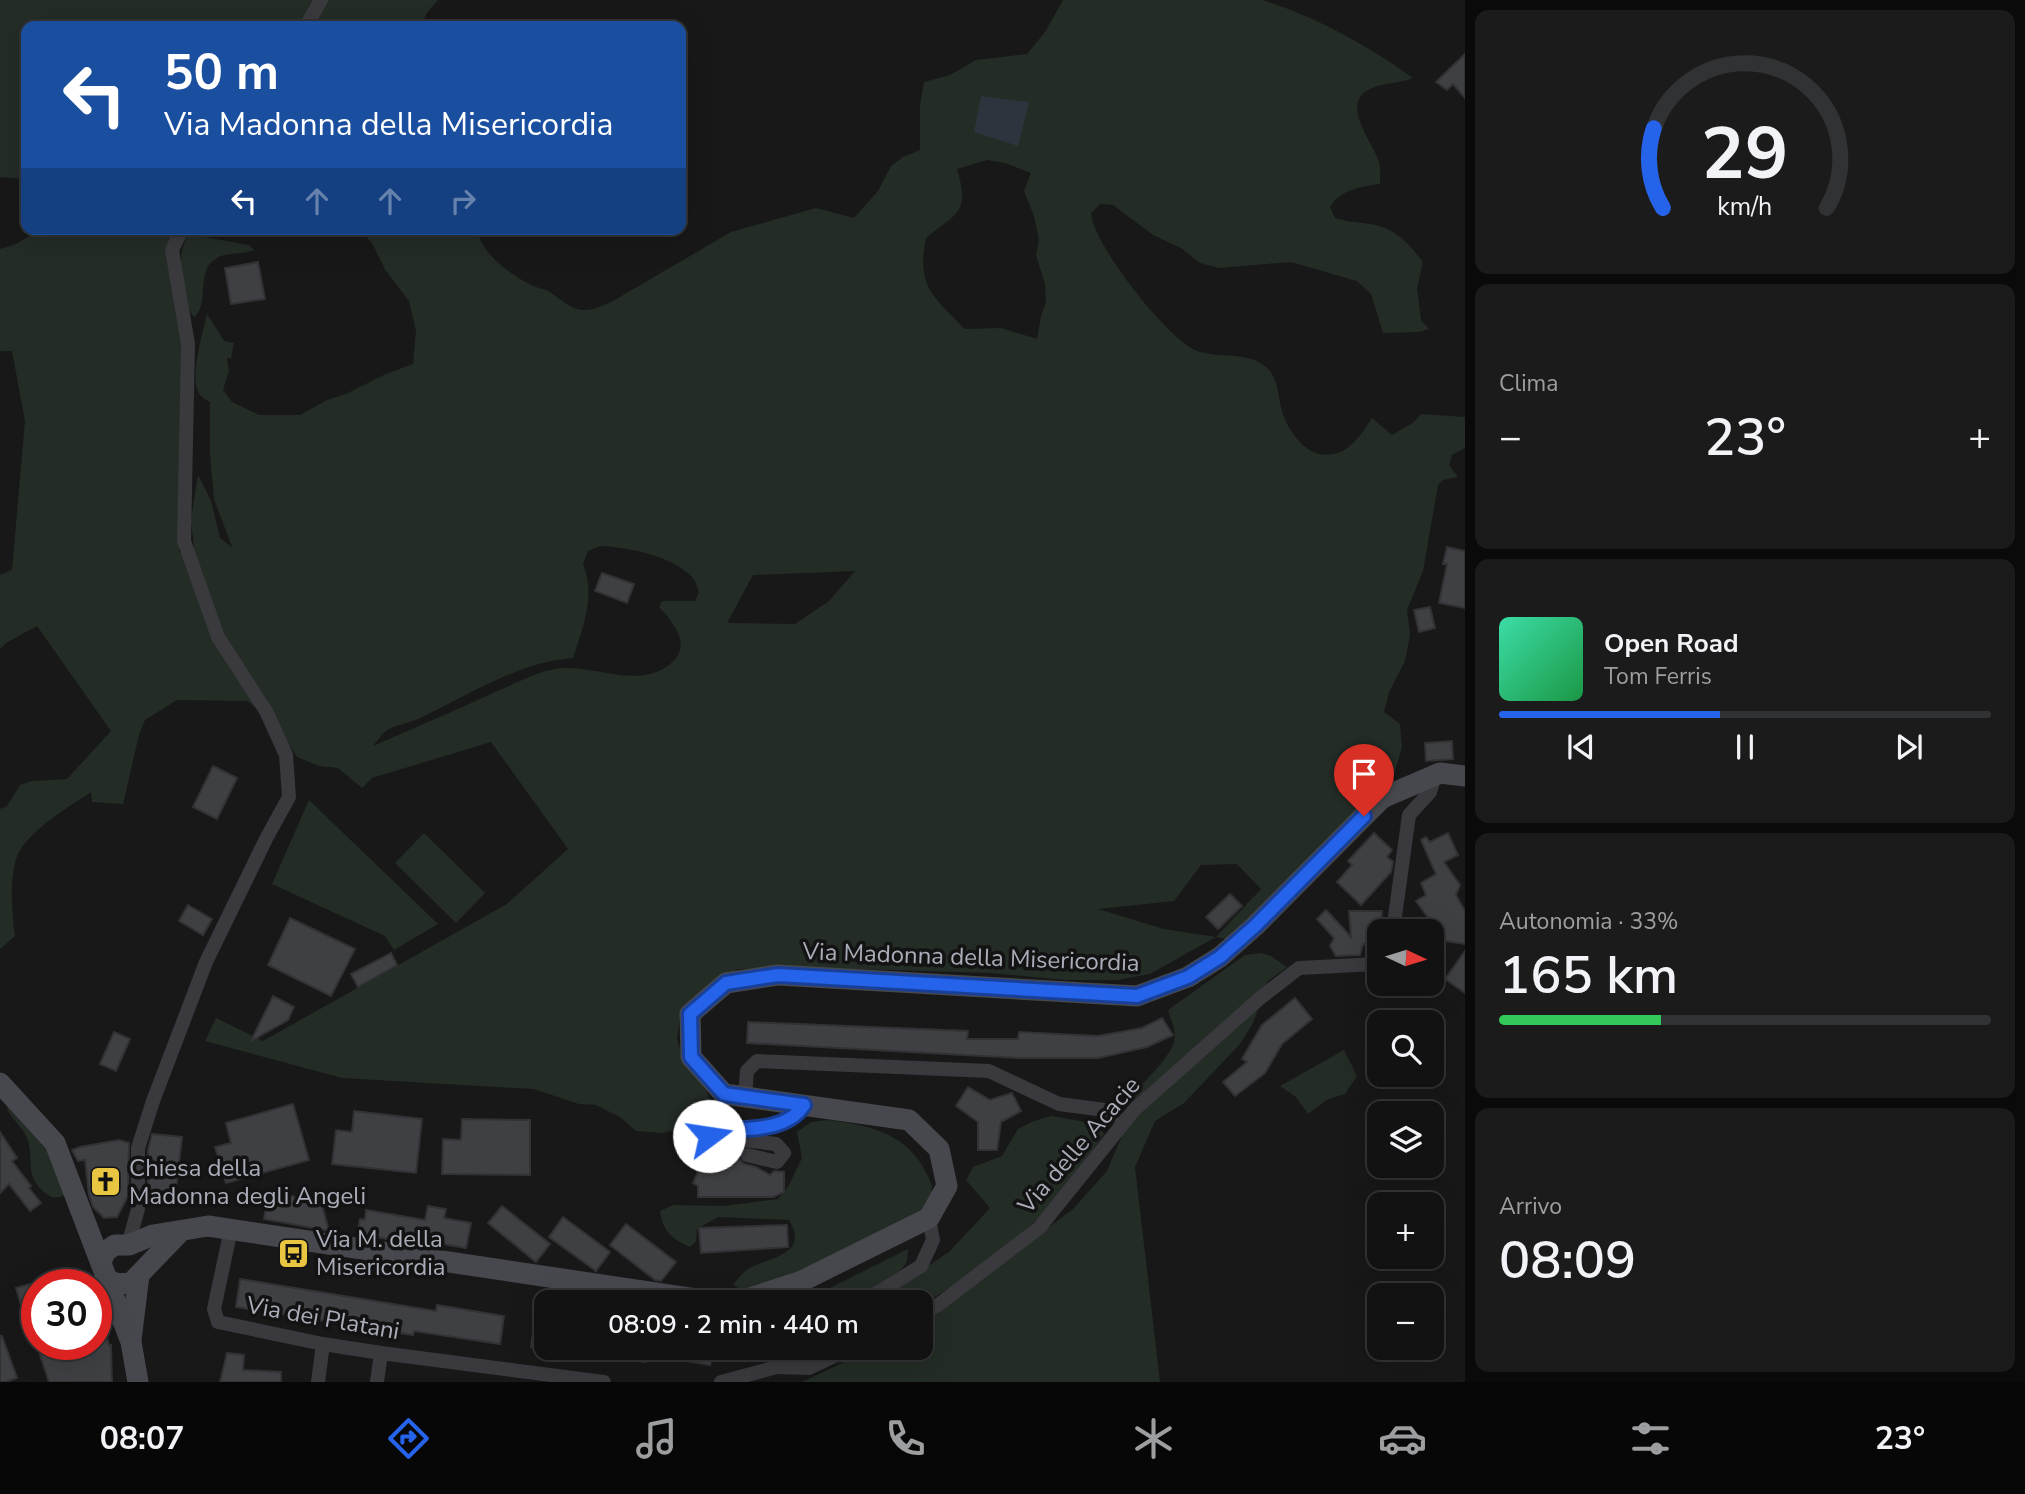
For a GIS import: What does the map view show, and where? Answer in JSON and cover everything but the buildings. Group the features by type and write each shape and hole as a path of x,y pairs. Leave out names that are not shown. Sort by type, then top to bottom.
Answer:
{"main road":[{"name":"Via Madonna della Misericordia","path":"929,1218 947,1186 942,1161 939,1149 909,1120 724,1094 691,1057 690,1014 726,983 778,975 1137,996 1188,977 1220,957 1255,926 1382,798 1440,773 1465,776"},
{"path":"0,1083 55,1143 104,1269"},
{"path":"79,1210 139,1254 140,1273 131,1342"},
{"path":"775,1290 802,1281 929,1218"},
{"path":"104,1269 106,1251 153,1235 208,1226 636,1290"},
{"path":"112,1278 118,1284 126,1284 180,1232"},
{"path":"112,1291 131,1342 138,1382"}],"street":[{"path":"309,21 321,0"},
{"path":"125,1245 138,1209 138,1148 153,1101 206,962 289,797 286,755 266,712 218,637 184,541 188,344 172,250 179,235"},
{"path":"1395,919 1409,815 1430,792 1435,775"},
{"name":"Via delle Acacie","path":"933,1307 1039,1228 1134,1110 1259,999 1299,968 1367,965"},
{"path":"745,1097 747,1071 757,1061 989,1071 1059,1104 1105,1110 1124,1122"},
{"path":"747,1155 777,1162 784,1153 776,1144 709,1136 708,1131 774,1126 799,1114 804,1105"},
{"path":"882,1290 920,1266 933,1240 929,1218"},
{"name":"Via dei Platani","path":"231,1229 214,1309 218,1322 323,1344 604,1382"},
{"path":"318,1382 323,1344"},
{"path":"377,1382 381,1353"},
{"path":"777,1367 786,1360"},
{"path":"721,1382 777,1367 809,1368 826,1360"}],"shaded area":[{"path":"0,0 438,0 423,21 21,21 21,179 0,177"},
{"path":"1063,0 1262,0 1301,14 1340,33 1413,78 1375,87 1361,95 1357,104 1358,113 1379,162 1380,184 1346,193 1330,207 1335,218 1378,226 1393,232 1418,255 1423,262 1417,288 1421,320 1429,329 1419,332 1383,333 1371,294 1357,281 1291,262 1219,268 1200,263 1181,248 1153,235 1113,205 1100,204 1091,213 1104,246 1117,266 1166,327 1195,350 1244,357 1263,364 1270,371 1276,382 1286,422 1307,449 1329,455 1345,450 1372,418 1392,435 1414,422 1421,414 1465,417 1465,448 1452,455 1449,465 1458,477 1443,480 1438,485 1423,571 1407,610 1410,635 1405,661 1389,692 1384,712 1400,724 1402,747 1393,778 1227,939 1216,937 1150,974 1117,980 1065,980 991,973 822,968 738,969 708,987 680,1017 677,1039 683,1059 704,1086 714,1108 696,1123 662,1133 636,1131 620,1117 596,1105 579,1104 534,1089 342,1078 205,1041 216,1018 263,1041 507,904 568,849 491,742 372,778 362,788 338,768 319,766 297,757 266,697 235,655 213,614 196,567 191,520 198,475 211,501 220,538 232,547 214,499 210,455 210,402 200,395 195,375 207,314 224,341 234,343 231,358 227,358 229,371 223,390 232,402 259,415 300,415 327,400 413,364 416,331 409,301 386,271 372,243 365,235 479,235 484,247 498,263 516,276 548,291 572,307 594,309 613,301 731,232 816,208 854,218 878,191 891,166 920,150 920,106 924,82 950,75 976,60 1027,54 1045,32","holes":["987,160 1005,163 1031,173 1024,191 1034,216 1039,240 1036,255 1045,284 1046,302 1037,339 1001,328 965,329 936,299 926,280 926,238 953,216 961,203 961,184 957,169","600,546 623,548 662,558 684,570 693,579 699,592 695,601 662,601 659,607 676,628 681,643 680,651 669,665 656,672 628,676 569,668 547,671 373,746 387,730 418,719 493,681 533,666 573,658 587,611 587,576 583,564 588,551","855,571 829,601 795,624 727,623 753,575","1237,864 1261,889 1216,937 1164,929 1098,909 1174,901 1201,865"]},
{"path":"981,96 1029,102 1018,146 974,132"},
{"path":"31,235 178,235 173,243 182,334 179,553 183,551 256,709 248,701 177,700 145,720 123,804 92,802 91,792 43,825 20,850 12,880 15,936 0,949 0,809 7,806 20,785 32,781 67,779 111,731 37,626 0,649 0,575 12,570 25,421 12,351 0,351 0,249"},
{"path":"188,235 194,235 249,245 254,250 221,256 210,264 204,279 202,304 194,317 182,288 180,264"},
{"path":"309,800 438,924 394,950 385,936 272,884"},
{"path":"424,833 485,893 456,923 395,863"},
{"path":"1261,953 1287,967 1268,981 1253,1023 1240,1044 1184,1103 1155,1121 1135,1167 1160,1382 802,1382 849,1360 933,1360 933,1314 1073,1209 1107,1171 1130,1117 1126,1102 1160,1065 1174,1042 1175,1034 1168,1010 1245,955"},
{"path":"1344,1050 1357,1076 1345,1094 1328,1099 1308,1114 1296,1097 1280,1086"},
{"path":"11,1103 32,1123 70,1192 54,1197 38,1186 32,1173 27,1138 8,1111 7,1106"},
{"path":"1052,1116 1096,1124 1104,1134 1045,1211 1002,1250 933,1298 933,1290 892,1290 949,1252 990,1208 966,1180 973,1167 1002,1156 1018,1129"},
{"path":"829,1120 856,1125 894,1138 915,1155 926,1171 932,1187 930,1197 923,1213 759,1290 743,1290 733,1285 742,1274 791,1248 794,1232 789,1220 718,1217 697,1229 696,1241 690,1247 673,1238 666,1230 660,1211 673,1205 724,1206 778,1199 788,1187 802,1158 797,1132 811,1122"},
{"path":"908,1249 907,1261 902,1269 875,1290 826,1290"}],"place":[{"name":"Chiesa della Madonna degli Angeli","path":"106,1182"},
{"name":"Via M. della Misericordia","path":"293,1253"}],"route":[{"path":"709,1136 708,1131 774,1126 799,1114 804,1105 724,1094 691,1057 690,1014 726,983 778,975 1137,996 1188,977 1220,957 1255,926 1364,816"}]}
